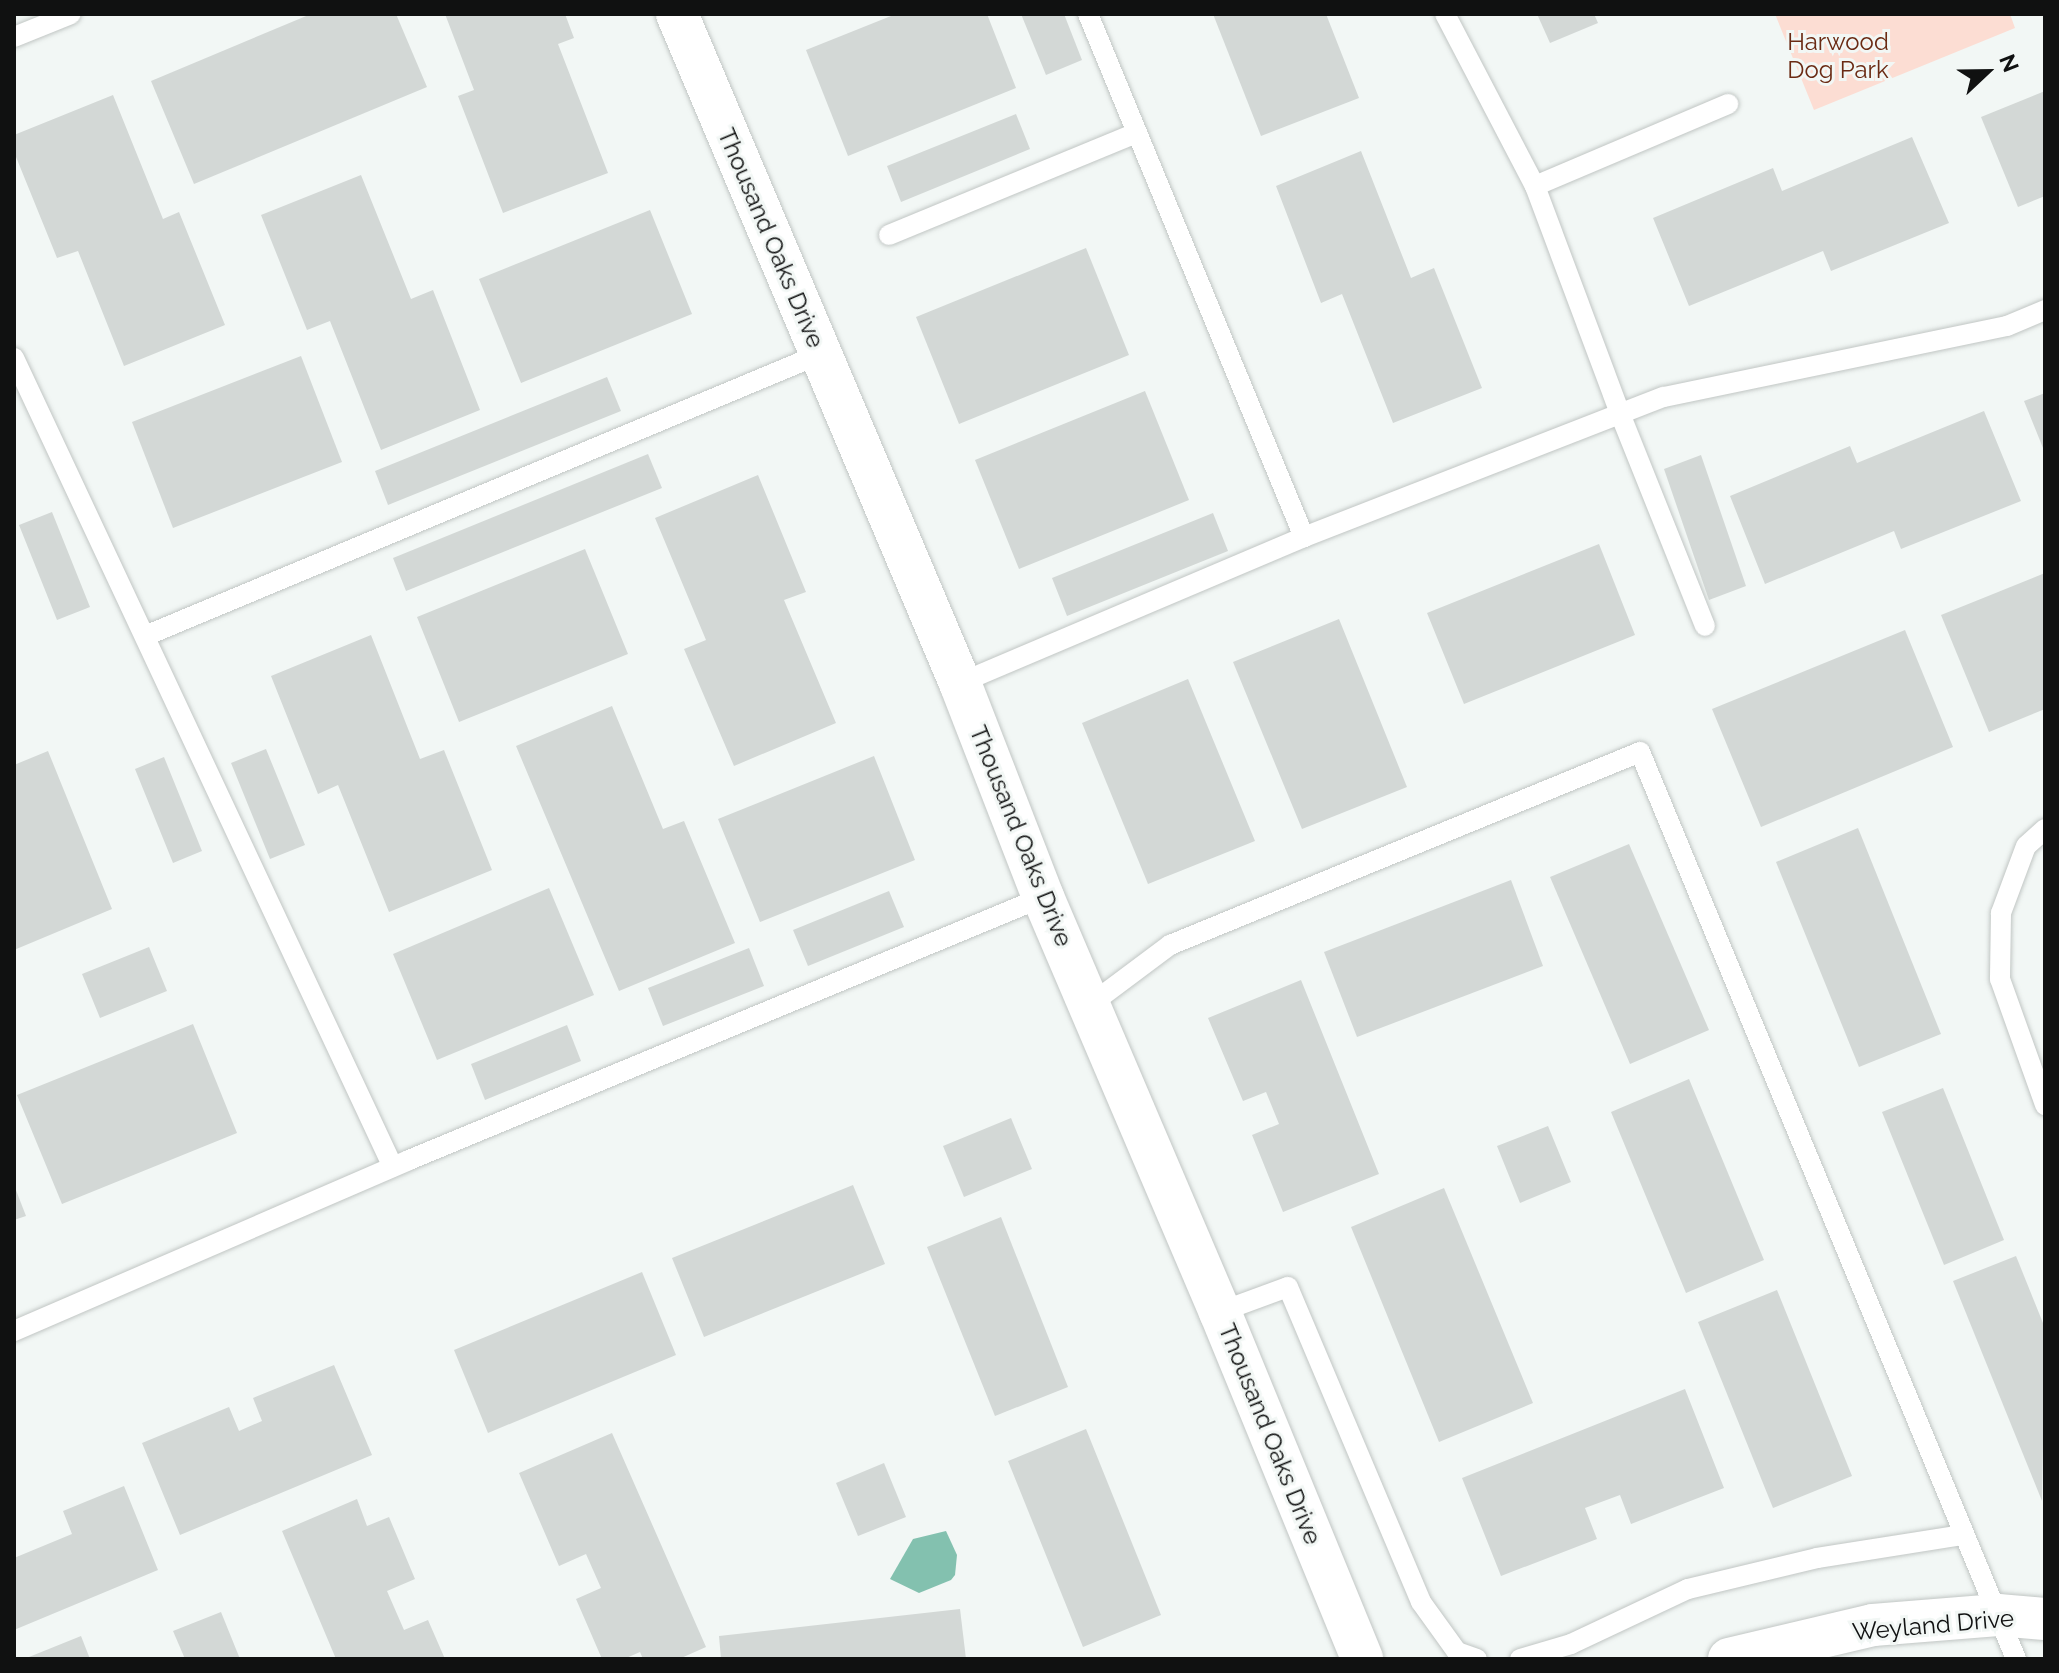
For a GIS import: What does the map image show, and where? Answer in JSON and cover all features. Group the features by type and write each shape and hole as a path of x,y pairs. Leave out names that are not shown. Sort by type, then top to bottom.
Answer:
{"street":[{"name":"Thousand Oaks Drive","path":"681,15 960,683 1043,897 1220,1312 1362,1659"},
{"name":"Weyland Drive","path":"1729,1659 1873,1625 1998,1615 2045,1619"}],"lane":[{"path":"14,37 71,14"},
{"path":"1088,14 1304,537"},
{"path":"1445,14 1535,186 1621,416 1705,626"},
{"path":"1535,186 1728,104"},
{"path":"889,235 1137,133"},
{"path":"960,683 1304,537 1664,397 2007,326 2045,310"},
{"path":"145,636 820,354"},
{"path":"14,358 393,1167"},
{"path":"1091,1004 1170,945 1640,752 2016,1659"},
{"path":"2045,829 2026,846 2001,913 2000,979 2045,1105"},
{"path":"14,1331 393,1167 1043,897"},
{"path":"1220,1312 1288,1287 1421,1602 1457,1652 1477,1659"},
{"path":"1520,1659 1571,1644 1688,1589 1817,1558 1963,1535"}],"green space":[{"name":"Harwood Dog Park","path":"1775,14 2010,14 2015,28 1814,110"}],"shaded area":[{"path":"946,1531 957,1555 955,1575 951,1580 919,1593 890,1579 913,1539"}],"building":[{"path":"311,14 396,14 427,87 194,184 151,81"},
{"path":"445,14 565,14 574,38 558,44 608,173 503,213 458,96 474,90"},
{"path":"896,14 987,14 1016,88 848,156 806,50"},
{"path":"1021,14 1064,14 1082,60 1046,75"},
{"path":"1213,14 1326,14 1359,98 1261,136"},
{"path":"1537,14 1594,14 1598,23 1550,43"},
{"path":"2045,91 2045,196 2018,207 1981,117"},
{"path":"113,95 163,219 179,212 225,325 124,366 78,251 57,258 14,152 14,135"},
{"path":"1016,114 1030,149 901,202 887,166"},
{"path":"1912,137 1949,223 1831,271 1823,251 1689,306 1653,218 1773,168 1782,191"},
{"path":"1361,151 1411,278 1434,268 1482,388 1393,423 1342,294 1321,303 1276,186"},
{"path":"361,175 411,299 433,290 480,410 381,450 330,321 307,330 261,215"},
{"path":"650,210 692,314 521,383 479,279"},
{"path":"1086,248 1129,355 959,424 916,317"},
{"path":"301,356 342,462 173,528 132,422"},
{"path":"607,377 621,411 388,505 375,471"},
{"path":"1145,391 1189,500 1019,569 975,460"},
{"path":"2045,393 2045,453 2024,401"},
{"path":"1984,411 2021,501 1901,549 1894,531 1765,584 1730,496 1850,446 1857,463"},
{"path":"648,454 662,488 406,591 393,558"},
{"path":"1701,455 1746,586 1709,600 1664,469"},
{"path":"758,475 806,592 784,600 836,723 734,766 684,649 706,640 655,518"},
{"path":"52,512 90,607 57,620 19,525"},
{"path":"1213,513 1228,551 1067,616 1052,578"},
{"path":"1599,544 1635,635 1464,704 1427,613"},
{"path":"585,549 628,654 459,722 417,617"},
{"path":"2045,573 2045,709 1989,732 1941,615"},
{"path":"1339,619 1407,787 1302,829 1233,662"},
{"path":"1905,630 1953,747 1761,827 1712,709"},
{"path":"371,635 420,759 444,750 492,870 389,912 338,785 318,794 271,676"},
{"path":"1188,679 1255,841 1148,884 1082,723"},
{"path":"612,706 663,829 684,821 735,943 619,991 516,746"},
{"path":"266,749 305,845 270,859 231,763"},
{"path":"48,751 112,909 14,950 14,765"},
{"path":"874,756 915,860 760,922 718,819"},
{"path":"164,757 202,851 173,863 135,769"},
{"path":"1858,828 1941,1034 1859,1067 1776,862"},
{"path":"1629,844 1709,1030 1630,1064 1550,877"},
{"path":"1511,880 1543,966 1357,1037 1324,952"},
{"path":"549,888 594,995 437,1060 393,954"},
{"path":"889,891 904,927 808,966 793,930"},
{"path":"149,947 167,991 100,1018 82,974"},
{"path":"749,948 764,986 663,1026 648,988"},
{"path":"1301,980 1379,1174 1283,1212 1252,1135 1279,1124 1266,1092 1243,1101 1208,1018"},
{"path":"193,1024 237,1133 62,1204 17,1095"},
{"path":"567,1025 581,1061 485,1100 471,1064"},
{"path":"1689,1079 1764,1260 1686,1293 1611,1112"},
{"path":"1943,1088 2004,1240 1944,1265 1882,1112"},
{"path":"1011,1118 1032,1169 964,1197 943,1146"},
{"path":"1548,1126 1571,1182 1520,1203 1497,1146"},
{"path":"14,1185 26,1216 14,1220"},
{"path":"853,1185 885,1264 704,1337 672,1258"},
{"path":"1444,1188 1533,1403 1439,1442 1351,1227"},
{"path":"1001,1217 1068,1387 995,1416 927,1247"},
{"path":"2016,1256 2045,1328 2042,1501 1953,1281"},
{"path":"642,1272 676,1355 488,1433 454,1350"},
{"path":"1777,1290 1852,1476 1773,1508 1698,1322"},
{"path":"334,1365 372,1455 180,1535 142,1443 229,1407 239,1431 262,1421 253,1398"},
{"path":"1685,1389 1724,1488 1631,1524 1620,1495 1585,1508 1597,1539 1501,1576 1462,1478"},
{"path":"1086,1429 1161,1615 1083,1647 1008,1461"},
{"path":"612,1433 706,1647 679,1659 643,1659 640,1652 624,1659 602,1659 576,1599 601,1588 586,1554 559,1566 519,1473"},
{"path":"884,1463 906,1517 858,1536 836,1483"},
{"path":"124,1486 158,1570 14,1630 14,1558 72,1534 63,1511"},
{"path":"357,1499 367,1526 389,1517 415,1579 387,1591 404,1630 428,1620 445,1659 336,1659 282,1531"},
{"path":"960,1609 966,1659 721,1659 719,1636"},
{"path":"221,1612 240,1659 185,1659 173,1631"},
{"path":"81,1636 90,1659 24,1659"}]}
